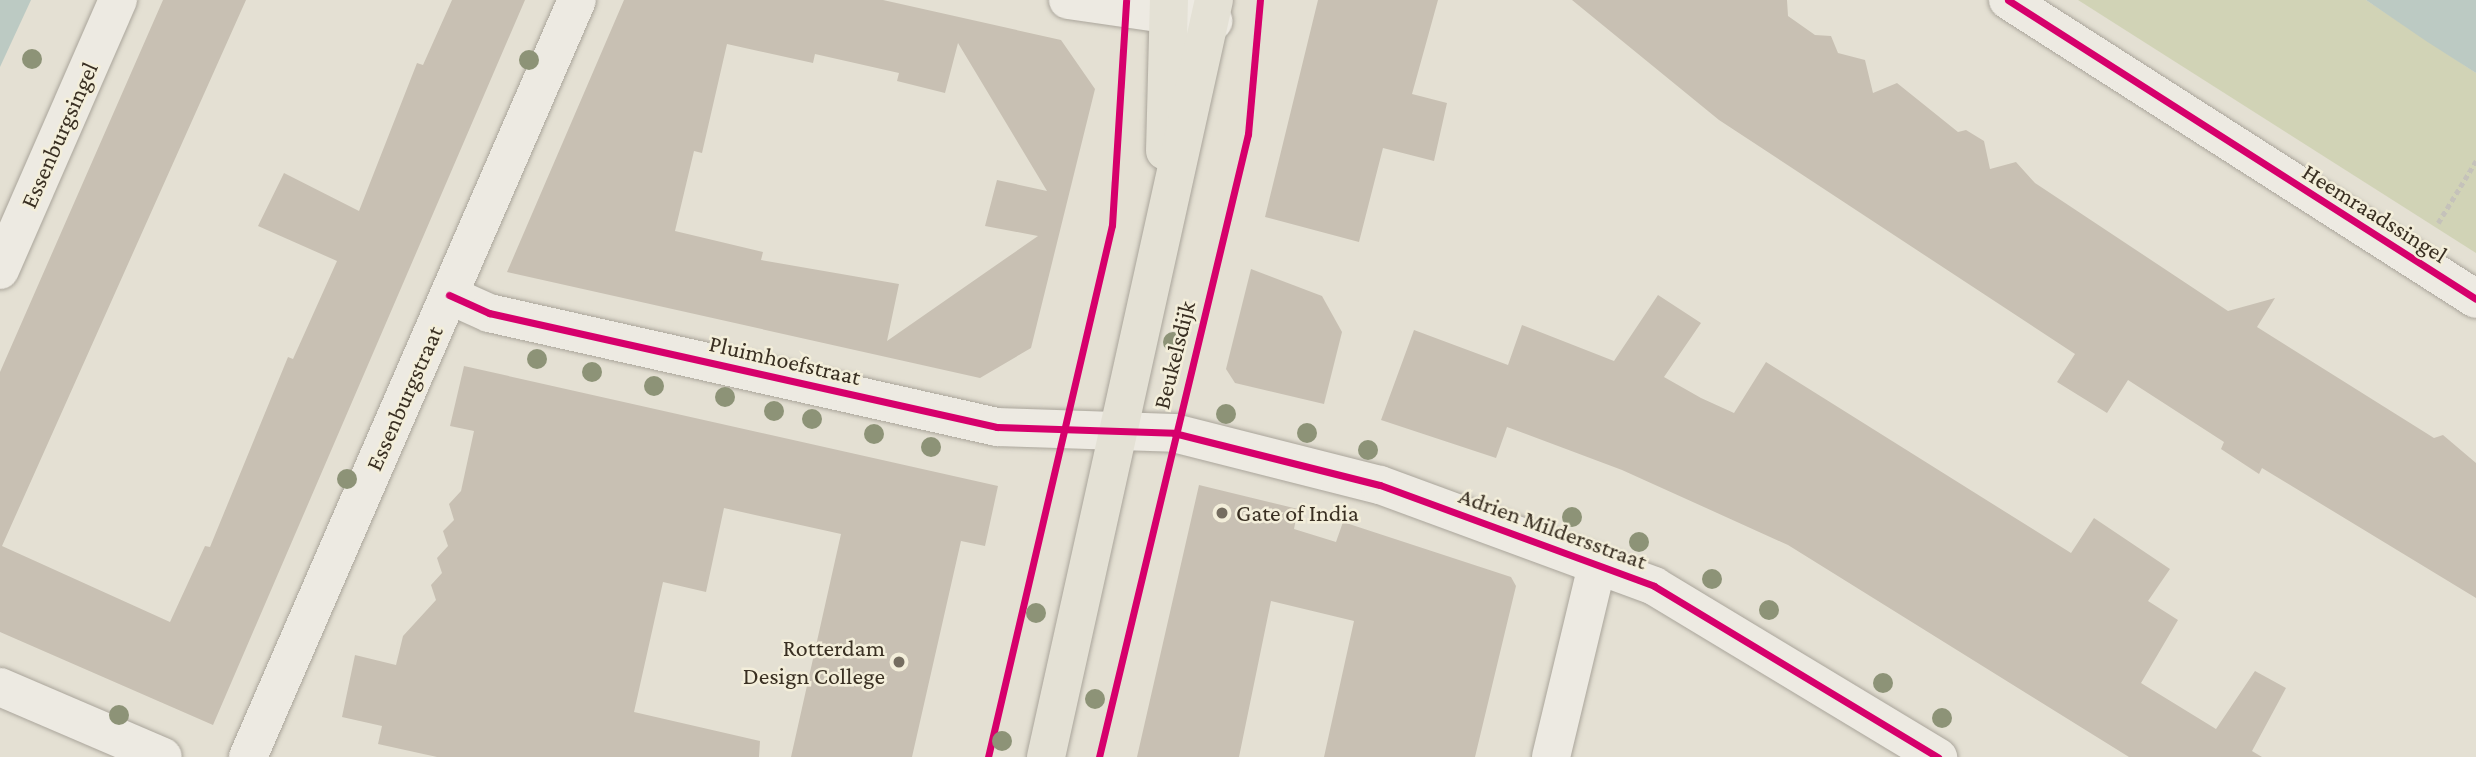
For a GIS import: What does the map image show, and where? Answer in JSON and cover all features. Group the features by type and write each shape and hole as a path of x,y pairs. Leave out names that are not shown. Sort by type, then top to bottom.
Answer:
{"main road":[{"name":"Beukelsdijk","path":"1163,226 1168,6"},
{"name":"Beukelsdijk","path":"1046,757 1213,11"}],"street":[{"name":"Essenburgsingel","path":"0,270 118,0"},
{"name":"Essenburgstraat","path":"247,757 577,0"},
{"path":"1068,0 1213,11"},
{"name":"Heemraadssingel","path":"2008,0 2476,299"},
{"name":"Pluimhoefstraat","path":"449,295 489,313 997,427 1118,436"},
{"name":"Adrien Mildersstraat","path":"1118,436 1174,433 1380,485 1597,565 1709,615 1937,757"},
{"path":"1551,757 1597,565"},
{"path":"0,687 163,757"}],"path":[{"path":"2415,261 2476,161"}],"green space":[{"path":"2078,0 2366,0 2476,73 2476,253"}],"shaded area":[{"path":"0,0 31,0 0,67"},
{"path":"2366,0 2476,0 2476,73 2426,41"}],"building":[{"path":"163,0 246,0 2,546 170,622 205,546 210,547 288,357 293,359 337,261 258,226 284,173 359,211 417,63 423,65 452,0 525,0 213,725 0,632 0,372"},
{"path":"624,0 883,0 1061,40 1095,89 1031,348 980,378 507,272","holes":["958,43 1047,191 997,180 985,226 1038,236 887,341 899,284 761,260 763,252 675,231 694,151 702,153 727,44 813,63 815,54 899,73 897,81 945,93"]},
{"path":"1318,0 1438,0 1412,94 1447,103 1434,161 1383,148 1359,242 1265,217"},
{"path":"1572,0 1787,0 1788,16 1815,35 1831,36 1838,53 1865,60 1873,93 1897,83 1958,132 1966,130 1984,141 1990,169 2016,162 2035,183 2228,311 2275,298 2257,327 2434,438 2443,435 2476,463 2476,598 2262,468 2259,474 2221,449 2224,442 2128,380 2107,413 2057,382 2075,354 1719,120"},
{"path":"1251,269 1322,296 1342,332 1324,404 1235,383 1226,369"},
{"path":"1658,295 1701,323 1664,377 1701,398 1734,413 1766,362 2071,553 2094,518 2170,569 2148,601 2178,620 2141,683 2216,729 2255,671 2286,688 2252,751 2262,757 2129,757 1788,545 1622,470 1507,427 1496,458 1381,420 1414,330 1508,365 1522,325 1614,361"},
{"path":"464,366 998,486 985,546 961,541 912,757 791,757 841,534 724,508 706,592 663,582 634,712 760,741 759,757 437,757 378,744 382,726 342,717 355,655 396,665 403,636 436,600 431,585 442,573 437,558 448,546 443,531 454,520 449,504 461,491 474,431 450,426"},
{"path":"1199,485 1298,509 1294,529 1336,542 1343,522 1511,577 1516,586 1475,757 1324,757 1354,621 1271,601 1239,757 1137,757"}],"cycle path":[{"path":"988,757 1112,225 1126,0"},
{"path":"1099,757 1248,134 1260,0"},
{"path":"2008,0 2476,299"},
{"path":"449,295 489,313 997,427 1174,433 1380,485 1654,586 1938,757"}],"place":[{"name":"Gate of India","path":"1222,513"},
{"name":"Rotterdam Design College","path":"899,662"}]}
